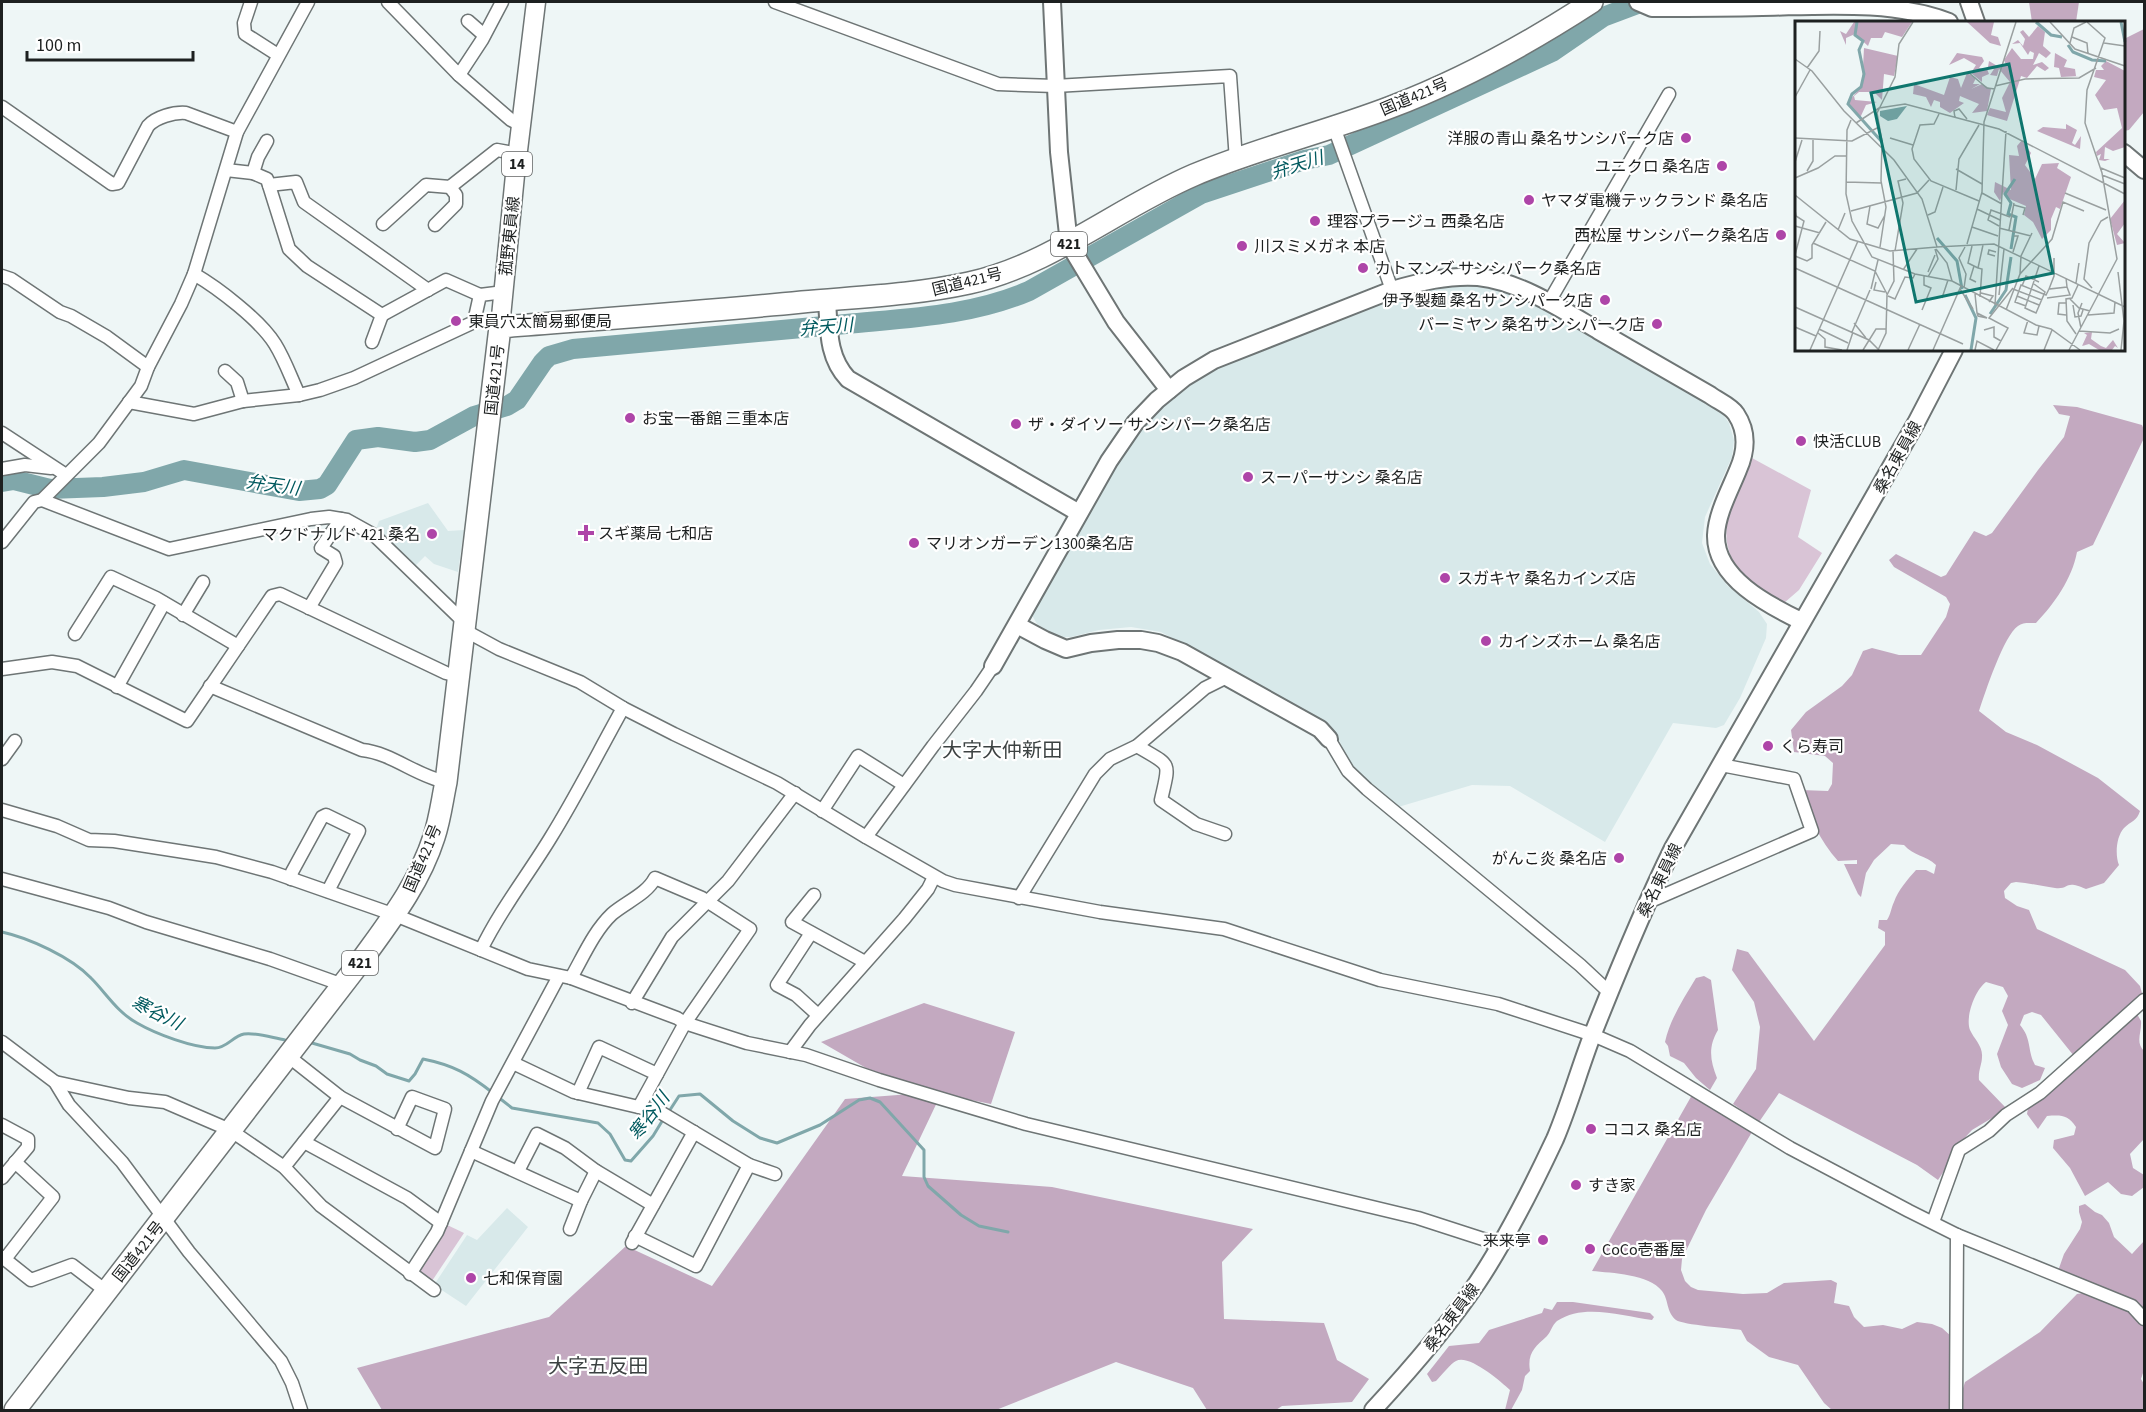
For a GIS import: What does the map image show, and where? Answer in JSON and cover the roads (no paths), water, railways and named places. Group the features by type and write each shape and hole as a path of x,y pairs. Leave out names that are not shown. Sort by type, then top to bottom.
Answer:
{"highway":[{"name":"国道421号","path":"15,1410 395,915 413,885 426,856 440,814 446,782 500,327 828,308 998,276 1071,248 1133,206 1193,176 1236,160 1336,133 1447,83 1507,54 1592,2"}],"main road":[{"name":"菰野東員線","path":"500,327 536,2"}],"street":[{"path":"251,2 244,23 245,34 278,56"},
{"path":"2,542 34,502 44,498 60,475 99,443 141,386 194,274 237,132 308,2"},
{"path":"388,2 459,75 511,120 521,125"},
{"path":"459,75 482,40 502,2"},
{"path":"776,2 998,84 1055,86 1230,76 1236,160"},
{"path":"1052,2 1059,153 1071,248 1116,322 1169,390"},
{"path":"1969,2 1976,21"},
{"path":"1645,5 1794,4 1883,9 1930,16 1946,21"},
{"path":"468,21 484,35"},
{"path":"1549,302 1669,94"},
{"path":"2,107 112,184 118,183 153,120 180,112 237,132"},
{"path":"1336,133 1392,290"},
{"path":"253,174 258,157 267,141"},
{"path":"383,224 426,185 450,187 497,150 518,154"},
{"path":"2125,154 2145,170"},
{"path":"226,170 253,174 267,179 289,249 307,266 382,315"},
{"path":"269,185 296,182 304,202 428,290"},
{"path":"435,225 456,204 456,195 450,187"},
{"path":"194,274 223,292 266,332 275,344 299,395"},
{"path":"2,276 11,279 60,312 107,337 148,367"},
{"path":"866,837 993,666 1079,513 1122,440 1135,423 1169,390 1206,364 1392,290 1416,283 1452,276 1478,277 1510,285 1549,302 1710,395 1735,412 1743,428 1744,456 1722,508 1716,533 1717,549 1729,571 1755,596 1802,621"},
{"path":"372,342 382,315 446,280 480,295 504,292"},
{"path":"129,402 194,414 243,402 320,390 354,378 474,322 480,295"},
{"path":"828,308 830,341 835,362 842,373 854,384 1079,513"},
{"name":"桑名東員線","path":"1373,1410 1413,1367 1440,1333 1477,1284 1499,1247 1556,1137 1593,1035 1646,903 1673,848 1916,423 1953,351"},
{"path":"225,371 237,382 243,402"},
{"path":"2,433 60,475"},
{"path":"2,470 26,465 60,475"},
{"path":"44,498 169,549 311,519 328,517 357,524 374,535 465,626 499,649 580,682 623,708 759,774 795,793 934,877 955,885 1019,898 1224,929 1380,980 1498,1004 1593,1035 1630,1051 1822,1167 1957,1235 2132,1306 2145,1319"},
{"path":"309,608 336,562 334,556 321,548 340,519"},
{"path":"75,634 111,577 164,603 238,646"},
{"path":"183,615 203,582"},
{"path":"2,669 52,662 68,663 187,721 272,596 280,594 446,673 458,676"},
{"path":"117,687 164,603"},
{"path":"1017,625 1066,649 1118,640 1158,643 1182,652 1320,729 1329,739 1348,771 1367,789 1580,964 1610,993"},
{"path":"1019,898 1095,774 1110,759 1137,746 1205,688 1227,677"},
{"path":"210,686 362,750 375,752 430,779 446,782"},
{"path":"481,951 490,931 550,839 581,786 623,708"},
{"path":"2,759 15,741"},
{"path":"1137,746 1165,763 1168,769 1161,801 1196,824 1225,834"},
{"path":"822,811 858,756 903,785"},
{"path":"1646,903 1812,831 1794,779 1721,765"},
{"path":"632,1003 672,937 728,881 795,793"},
{"path":"2,810 57,826 89,840 143,844 216,857 291,879 395,915 528,969 565,977 685,1023 747,1043 806,1055 879,1080 1026,1124 1418,1218 1486,1240 1499,1247"},
{"path":"291,879 292,872 322,817 326,815 359,831 328,891"},
{"path":"790,1052 796,1041 818,1015 922,897 934,877"},
{"path":"410,1274 441,1223 494,1095 565,977 612,914 651,885 655,878 708,902 750,929 685,1023 639,1107"},
{"path":"2,879 108,908 146,922 270,959 343,985"},
{"path":"814,895 792,922 865,962"},
{"path":"811,933 777,985 796,995 818,1015"},
{"path":"1933,1222 1959,1150 1989,1131 2006,1115 2040,1094 2145,1000"},
{"path":"2,1042 55,1082 69,1105 122,1162 189,1252 281,1362 292,1383 301,1410"},
{"path":"578,1093 599,1047 657,1074"},
{"path":"288,1056 340,1097 397,1129 435,1148 445,1108 412,1096 397,1129"},
{"path":"513,1063 578,1093 666,1115 749,1165 775,1174"},
{"path":"55,1082 129,1098 165,1102 230,1130 284,1167 321,1206 434,1290"},
{"path":"284,1167 340,1097"},
{"path":"2,1125 28,1140 28,1147 2,1178"},
{"path":"694,1132 633,1240 696,1266 749,1165"},
{"path":"518,1171 537,1134 565,1148 596,1171 653,1205"},
{"path":"304,1143 407,1198 441,1223"},
{"path":"471,1151 581,1201"},
{"path":"15,1162 54,1197 3,1258 31,1280 72,1265 106,1291"},
{"path":"570,1229 596,1171"},
{"path":"1956,1410 1957,1235"}],"waterway":[{"name":"弁天川","path":"2,482 14,480 50,489 103,487 144,482 184,470 299,491 320,489 327,485 356,440 378,437 415,442 430,440 474,416 507,406 517,400 549,356 573,349 916,318 985,306 1029,291 1201,194 1304,160 1329,155 1552,52 1603,17 1643,2"},
{"name":"寒谷川","path":"2,932 37,944 83,970 123,1013 137,1023 164,1036 196,1046 215,1048 244,1034 259,1034 285,1040"},
{"name":"寒谷川","path":"312,1043 350,1054 376,1066 387,1074 409,1081 423,1059 434,1061 460,1071 493,1093"},
{"name":"寒谷川","path":"668,1113 679,1096 700,1094 733,1121 760,1138 777,1143 820,1125 859,1100 870,1098 880,1102 924,1150 924,1177 928,1186 961,1215 979,1226 1008,1232"},
{"name":"寒谷川","path":"498,1097 512,1108 598,1123 610,1134 625,1160 631,1161 653,1136 664,1118"}],"place":[{"name":"洋服の青山 桑名サンシパーク店","path":"1686,138"},
{"name":"ユニクロ 桑名店","path":"1722,166"},
{"name":"ヤマダ電機テックランド 桑名店","path":"1529,200"},
{"name":"理容プラージュ 西桑名店","path":"1315,221"},
{"name":"西松屋 サンシパーク桑名店","path":"1781,235"},
{"name":"川スミメガネ 本店","path":"1242,246"},
{"name":"カトマンズ サンシパーク桑名店","path":"1363,268"},
{"name":"伊予製麺 桑名サンシパーク店","path":"1605,300"},
{"name":"東員穴太簡易郵便局","path":"456,321"},
{"name":"バーミヤン 桑名サンシパーク店","path":"1657,324"},
{"name":"お宝一番館 三重本店","path":"630,418"},
{"name":"ザ・ダイソー サンシパーク桑名店","path":"1016,424"},
{"name":"快活CLUB","path":"1801,441"},
{"name":"スーパーサンシ 桑名店","path":"1248,477"},
{"name":"スギ薬局 七和店","path":"586,533"},
{"name":"マクドナルド 421 桑名","path":"432,534"},
{"name":"マリオンガーデン1300桑名店","path":"914,543"},
{"name":"スガキヤ 桑名カインズ店","path":"1445,578"},
{"name":"カインズホーム 桑名店","path":"1486,641"},
{"name":"くら寿司","path":"1768,746"},
{"name":"がんこ炎 桑名店","path":"1619,858"},
{"name":"ココス 桑名店","path":"1591,1129"},
{"name":"すき家","path":"1576,1185"},
{"name":"来来亭","path":"1543,1240"},
{"name":"CoCo壱番屋","path":"1590,1249"},
{"name":"七和保育園","path":"471,1278"}],"district":[{"name":"大字大仲新田","path":"1002,750"},
{"name":"大字五反田","path":"598,1366"}]}
